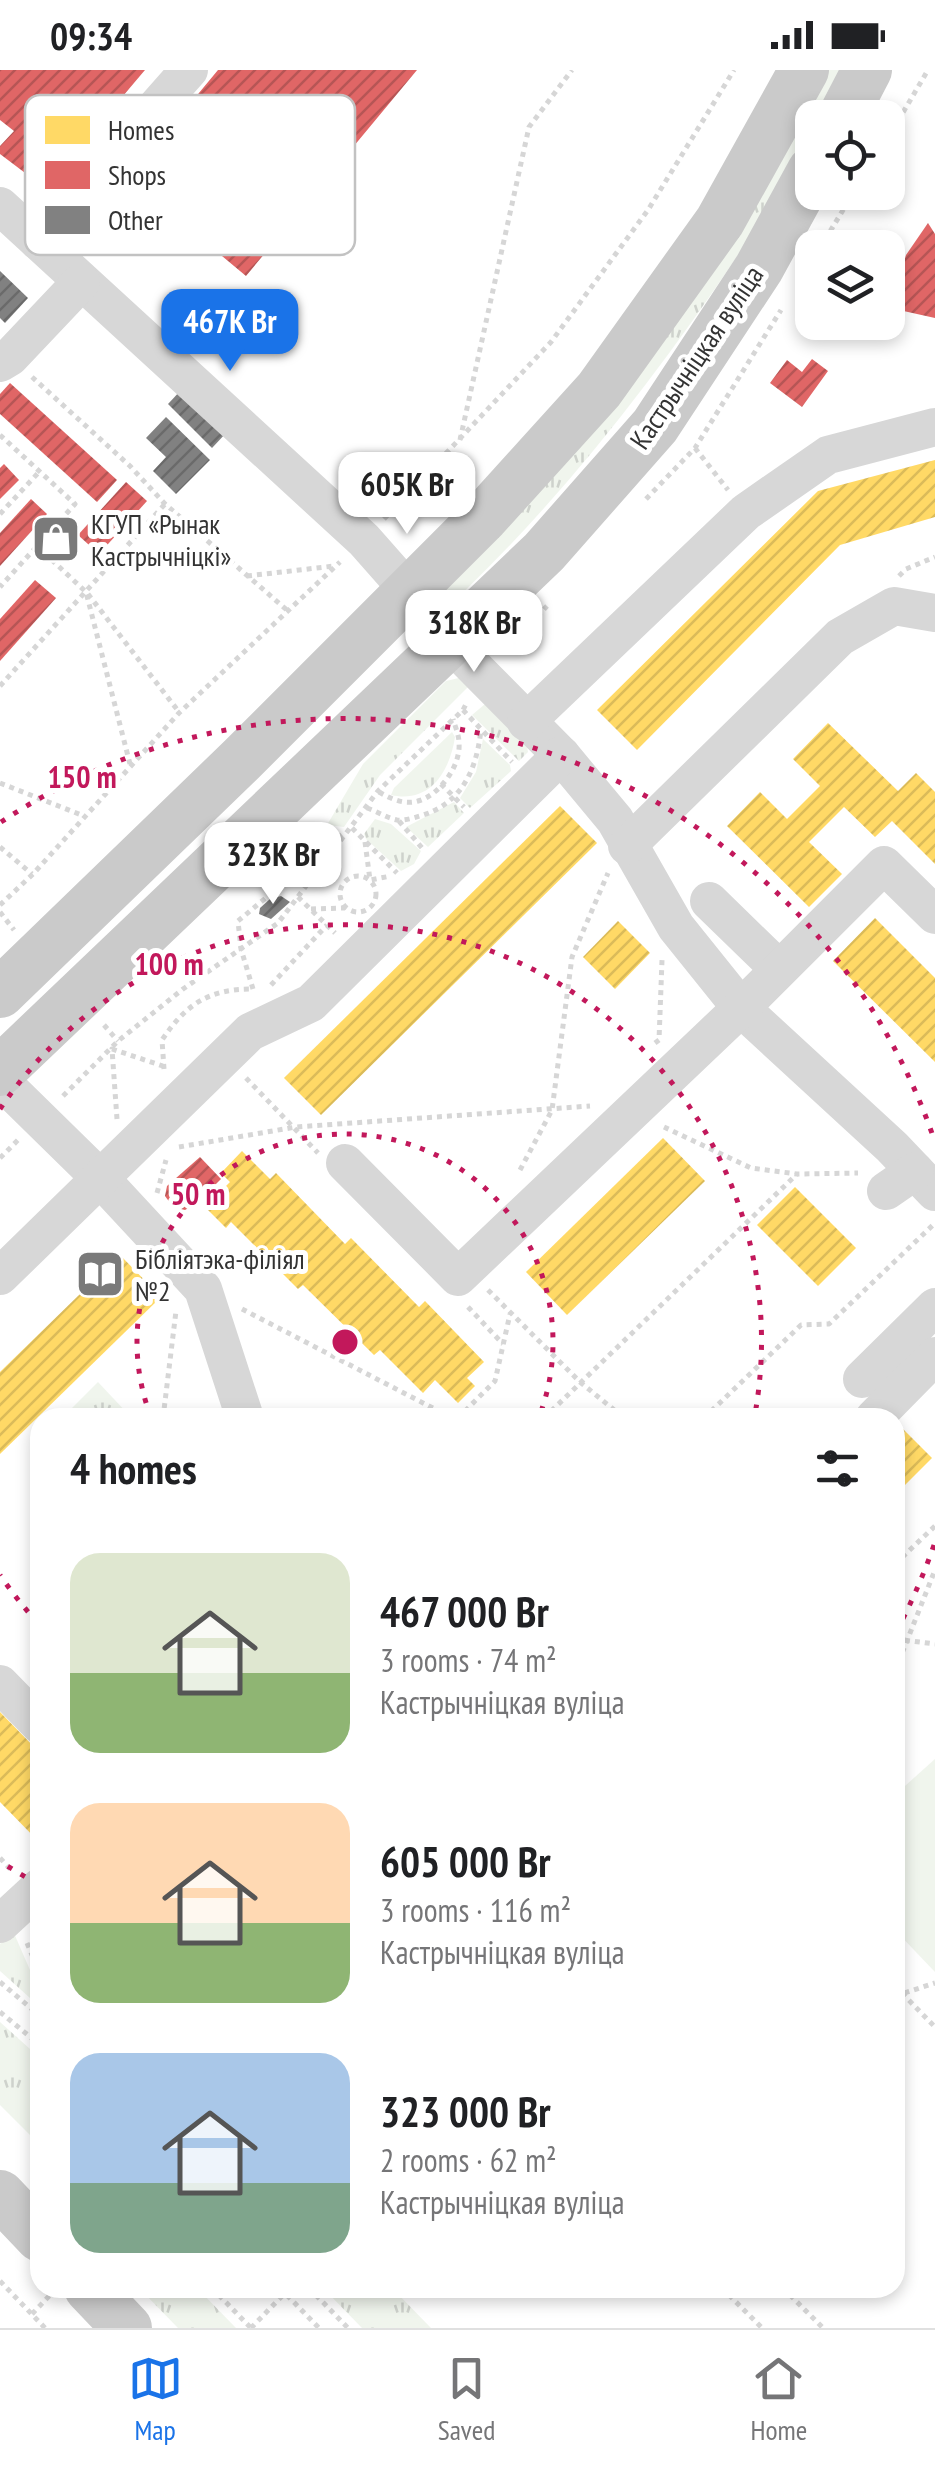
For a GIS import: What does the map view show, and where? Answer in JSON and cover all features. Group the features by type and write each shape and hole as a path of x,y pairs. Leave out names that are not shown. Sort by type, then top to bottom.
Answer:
{"main road":[{"name":"Кастрычніцкая вуліца","path":"0,994 484,517 599,390 720,220 804,70"},
{"path":"851,100 867,70"},
{"name":"Кастрычніцкая вуліца","path":"0,1070 466,659 544,552 655,426 758,268 795,202"},
{"path":"0,2195 30,2226"},
{"path":"98,2298 127,2328"}],"street":[{"path":"167,95 189,70"},
{"path":"0,206 25,230"},
{"path":"52,255 350,553 409,591"},
{"path":"5,360 81,282"},
{"path":"526,722 746,512 828,455 935,428"},
{"path":"621,851 840,636 894,606 935,613"},
{"path":"466,659 561,755 615,820 621,851 741,1008 907,1175"},
{"path":"0,1276 250,1032 312,1003 359,956 408,886 532,784 561,755"},
{"path":"344,1164 458,1277 741,1008 884,865 935,915"},
{"path":"709,901 780,969"},
{"path":"0,1080 100,1178 203,1289 242,1408"},
{"path":"862,1379 935,1307"},
{"path":"884,1408 935,1356"},
{"path":"0,1684 30,1715"},
{"path":"0,1924 29,1882"}],"path":[{"path":"459,442 529,127 572,70"},
{"path":"8,923 0,909 130,764 350,553 551,342 648,210 734,70"},
{"path":"905,109 928,70"},
{"path":"5,360 130,466 166,504 288,612"},
{"path":"0,435 75,504 0,586"},
{"path":"0,452 8,443"},
{"path":"695,448 746,512"},
{"path":"0,514 40,472"},
{"path":"0,686 166,504"},
{"path":"38,546 86,592 180,713"},
{"path":"248,576 350,553"},
{"path":"86,592 130,764"},
{"path":"0,1158 112,1049 183,989 278,922 378,792 462,710 466,659 513,644"},
{"path":"462,710 532,784"},
{"path":"378,792 397,802 418,802 441,784 458,759 460,743 453,718"},
{"path":"366,808 399,821 426,814 455,798 468,779 478,752 480,729"},
{"path":"0,783 84,816"},
{"path":"351,827 408,886"},
{"path":"253,989 241,949 238,921 351,827"},
{"path":"310,909 345,908 360,912 372,905 376,896 365,842"},
{"path":"0,847 32,874"},
{"path":"515,1180 552,1110 572,957 621,851"},
{"path":"345,908 339,898 344,881 359,875 408,886"},
{"path":"298,896 359,956"},
{"path":"645,1053 659,1040 662,954"},
{"path":"112,1049 164,1066"},
{"path":"112,1049 117,1128"},
{"path":"243,1075 336,1173 344,1164"},
{"path":"244,1138 296,1127 591,1106 631,1112 751,1168 796,1174 907,1175"},
{"path":"170,1149 181,1137"},
{"path":"554,1408 796,1174"},
{"path":"714,1408 801,1325 829,1324 935,1222"},
{"path":"468,1268 510,1314 612,1408"},
{"path":"203,1289 435,1408"},
{"path":"466,1408 495,1381 510,1314"},
{"path":"905,1554 935,1526"},
{"path":"905,1648 935,1570"},
{"path":"905,1641 935,1644"},
{"path":"0,1858 29,1882"},
{"path":"0,1982 30,2008"},
{"path":"905,1993 935,1983"},
{"path":"905,1996 935,2027"},
{"path":"0,2012 30,2038"},
{"path":"0,2281 45,2328"},
{"path":"32,2314 48,2298"},
{"path":"222,2298 251,2328 282,2298"},
{"path":"290,2298 318,2328"},
{"path":"320,2298 348,2328"},
{"path":"732,2298 762,2328"},
{"path":"793,2298 824,2328"}],"green space":[{"path":"823,70 844,70 829,100 801,100"},
{"path":"795,108 795,170 642,390 559,491 470,585 423,630 414,618"},
{"path":"463,677 472,683 380,775 344,827 327,825 363,764 446,681"},
{"path":"491,699 525,736 528,752 519,761 472,715"},
{"path":"452,732 455,737 449,761 436,782 417,794 391,795 394,788"},
{"path":"483,739 510,765 511,771 470,808 460,798 476,772"},
{"path":"454,802 464,813 428,847 406,827"},
{"path":"375,819 391,824 421,851 414,864 401,871 366,839 364,834"},
{"path":"98,1382 122,1408 72,1408"},
{"path":"935,1759 935,1972 905,1940 905,1786"},
{"path":"13,1931 30,1970 30,1998 0,1971 0,1944"},
{"path":"0,2022 30,2049 30,2135 0,2105"},
{"path":"149,2298 207,2298 236,2328 178,2328"},
{"path":"333,2298 402,2298 431,2328 362,2328"}],"building: Homes":[{"path":"935,460 935,517 840,545 637,750 597,710 818,491"},
{"path":"828,723 898,791 916,773 935,792 935,864 892,821 875,837 844,807 809,842 842,874 809,907 727,826 760,792 787,819 820,786 793,759"},
{"path":"560,806 597,843 321,1115 284,1078"},
{"path":"875,918 935,978 935,1062 833,961"},
{"path":"618,921 650,953 615,989 583,957"},
{"path":"663,1138 705,1181 567,1315 526,1272"},
{"path":"242,1151 270,1179 276,1173 345,1244 351,1238 419,1307 425,1301 484,1362 467,1378 475,1386 458,1403 435,1380 423,1393 380,1350 374,1355 303,1285 298,1289 231,1222 226,1228 205,1207 230,1182 221,1173"},
{"path":"795,1187 856,1248 818,1286 757,1225"},
{"path":"120,1255 161,1297 47,1408 30,1408 30,1425 0,1454 0,1372"},
{"path":"905,1431 932,1458 905,1485"},
{"path":"0,1712 30,1743 30,1833 0,1802"}],"building: Shops":[{"path":"0,70 145,70 124,95 25,95 25,173 0,154 0,146 14,131 0,120"},
{"path":"218,70 417,70 355,145 355,95 197,95"},
{"path":"928,223 935,234 935,318 905,311 906,255"},
{"path":"221,255 263,255 246,276"},
{"path":"812,359 828,371 802,407 770,383 787,360 802,372"},
{"path":"10,383 117,480 97,502 0,414 0,394"},
{"path":"4,464 19,480 0,499 0,468"},
{"path":"126,482 147,501 99,554 78,535"},
{"path":"31,499 47,514 0,566 0,533"},
{"path":"35,580 56,598 0,661 0,619"},
{"path":"200,1157 221,1179 196,1204 185,1210 173,1207 165,1196 167,1186"}],"building: Other":[{"path":"0,271 28,298 5,323 0,318"},
{"path":"182,389 227,432 212,448 168,404"},
{"path":"166,417 210,460 176,494 153,471 166,457 146,438"},
{"path":"281,896 290,902 271,919 259,914 270,899"}],"place":[{"name":"КГУП «Рынак Кастрычніцкі»","path":"56,539"},
{"name":"Бібліятэка-філіял №2","path":"100,1274"}]}
